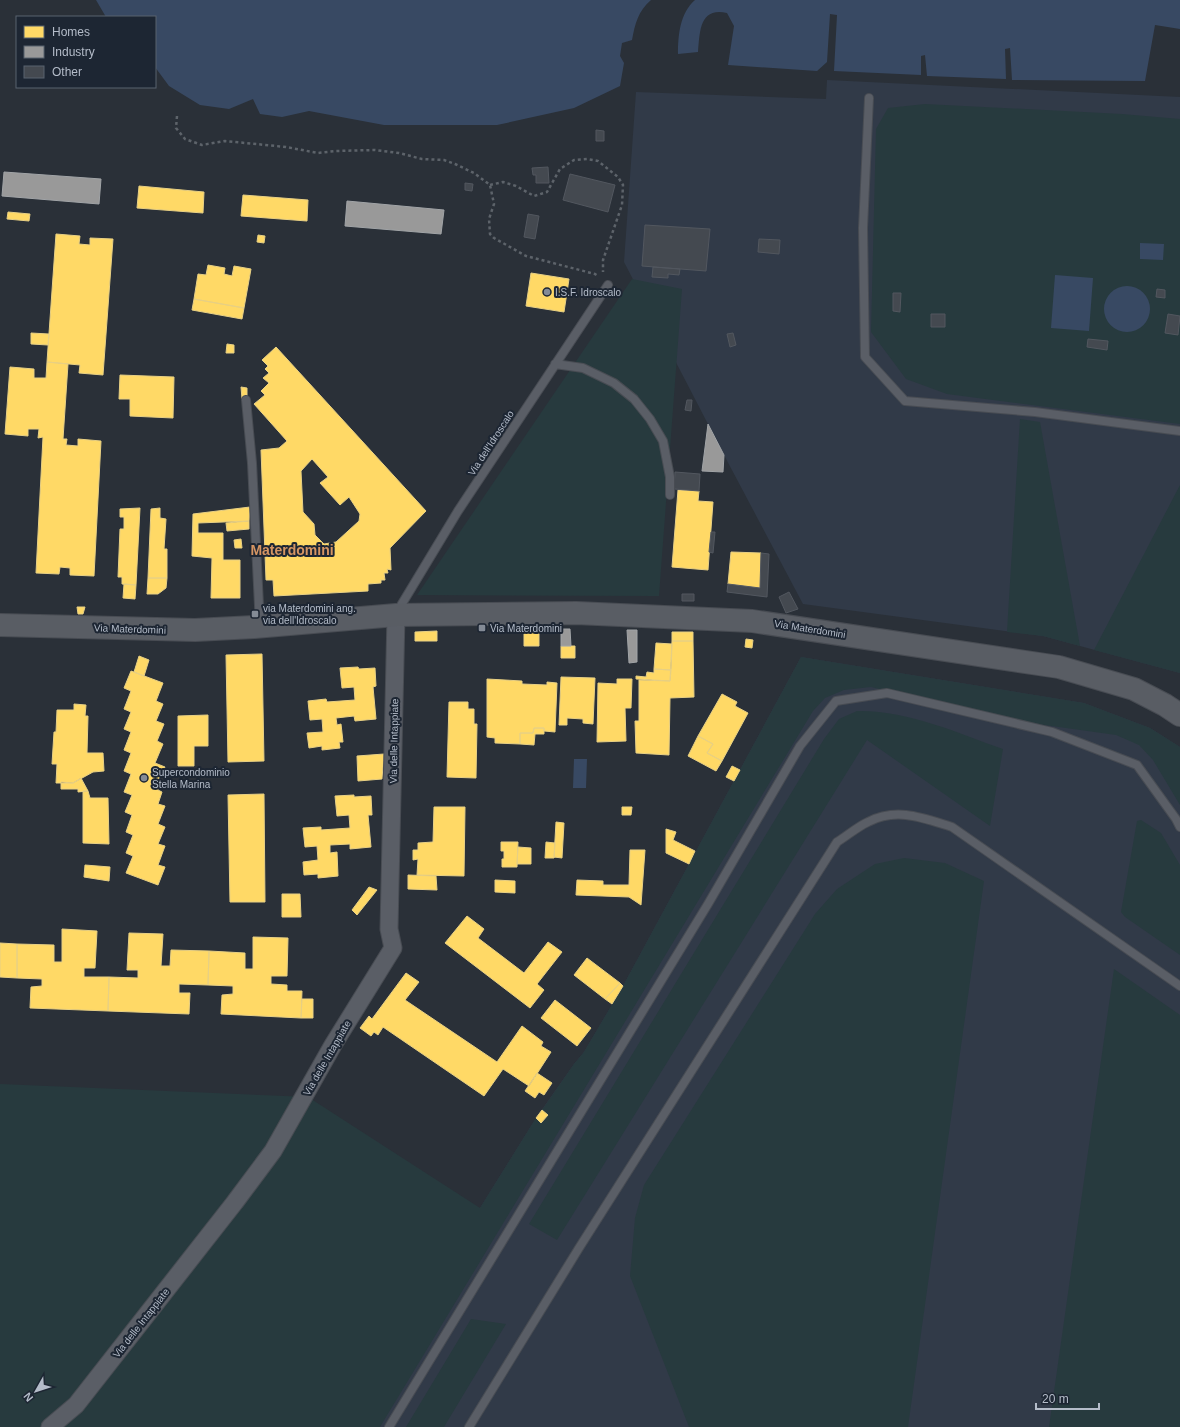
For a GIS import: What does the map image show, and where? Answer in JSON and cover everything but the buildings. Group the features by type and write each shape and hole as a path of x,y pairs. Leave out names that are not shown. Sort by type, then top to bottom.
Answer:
{"street":[{"name":"Via Materdomini","path":"0,625 195,630 260,627 396,614 576,613 752,621 1059,667 1134,689 1165,705 1180,715"},
{"name":"Via delle Intappiate","path":"50,1427 76,1405 226,1214 273,1151 333,1045 393,948 389,929 396,614"}],"lane":[{"path":"869,98 863,228 865,357 905,401 1035,412 1180,431"},
{"name":"Via dell'Idroscalo","path":"396,614 458,511 555,364 605,282"},
{"path":"555,364 583,368 614,383 634,399 650,419 662,441 670,477 670,495"},
{"path":"246,400 252,463 260,627"},
{"path":"389,1427 708,904 800,746 836,701 887,692 1052,732 1137,765 1176,819 1180,827"},
{"path":"469,1427 583,1241 837,842 868,822 887,814 912,815 952,827 1180,986"}],"path":[{"path":"177,116 176,128 185,139 202,145 224,141 286,147 318,153 375,150 399,153 422,159 444,160 455,164 474,173 490,186 494,204 489,219 490,234 494,238 526,256 595,274 605,282"},
{"path":"490,186 503,182 516,186 534,196 547,192 560,169 574,160 588,159 598,162 618,177 623,185 622,205 603,260 605,282"}],"shaded area":[{"path":"827,80 1180,97 1180,673 1043,636 803,604 624,262 636,92 826,99"},
{"path":"801,657 1084,703 1150,728 1180,747 1180,1427 350,1427 480,1208 536,1118 584,1052 623,986"}],"green space":[{"path":"925,104 1122,114 1180,119 1180,424 947,394 906,379 871,332 876,129 888,108"},
{"path":"632,279 682,289 659,596 417,595"},
{"path":"1020,419 1040,422 1080,646 1043,636 1007,632"},
{"path":"1180,485 1180,673 1094,650"},
{"path":"801,657 1084,703 1150,728 1180,747 1180,805 1153,760 1139,745 1116,735 1009,720 871,687 844,690 825,698 813,711 380,1427 0,1427 0,1084 308,1097 480,1208 536,1118 542,1123 548,1115 542,1110 584,1052 623,986"},
{"path":"857,711 895,714 913,718 1003,749 990,826 867,740 557,1240 529,1224 824,739 839,719"},
{"path":"1141,820 1161,833 1180,865 1180,955 1125,917 1121,912 1137,821"},
{"path":"904,858 945,863 984,881 908,1427 689,1427 630,1276 635,1218 644,1185 815,914 837,889 875,864"},
{"path":"1114,969 1180,1015 1180,1427 1049,1427"},
{"path":"471,1319 506,1324 444,1427 406,1427"}],"water":[{"path":"96,0 651,0 640,13 634,29 632,40 622,43 620,56 624,63 620,86 574,108 497,125 384,125 309,111 282,117 260,114 253,99 229,109 200,105 169,86 156,68 156,16 105,16"},
{"path":"695,0 1180,0 1180,29 1155,25 1145,81 1012,80 1010,48 1005,49 1006,79 927,76 925,55 921,56 921,75 834,71 837,15 830,14 827,62 817,71 728,65 734,26 727,13 718,12 706,17 699,37 698,52 678,54 679,32 683,18 690,5"},
{"path":"1140,243 1164,244 1163,260 1140,259"},
{"path":"1055,275 1093,278 1089,331 1051,328"},
{"path":"1127,286 1140,290 1146,296 1150,309 1146,322 1140,328 1127,332 1114,328 1108,322 1104,309 1108,296 1114,290"},
{"path":"574,759 587,759 586,788 573,788"}],"place":[{"name":"I.S.F. Idroscalo","path":"547,292"},
{"name":"via Materdomini ang. via dell'Idroscalo","path":"255,614"},
{"name":"Via Materdomini","path":"482,628"},
{"name":"Supercondominio Stella Marina","path":"144,778"}],"district":[{"name":"Materdomini","path":"292,550"}]}
